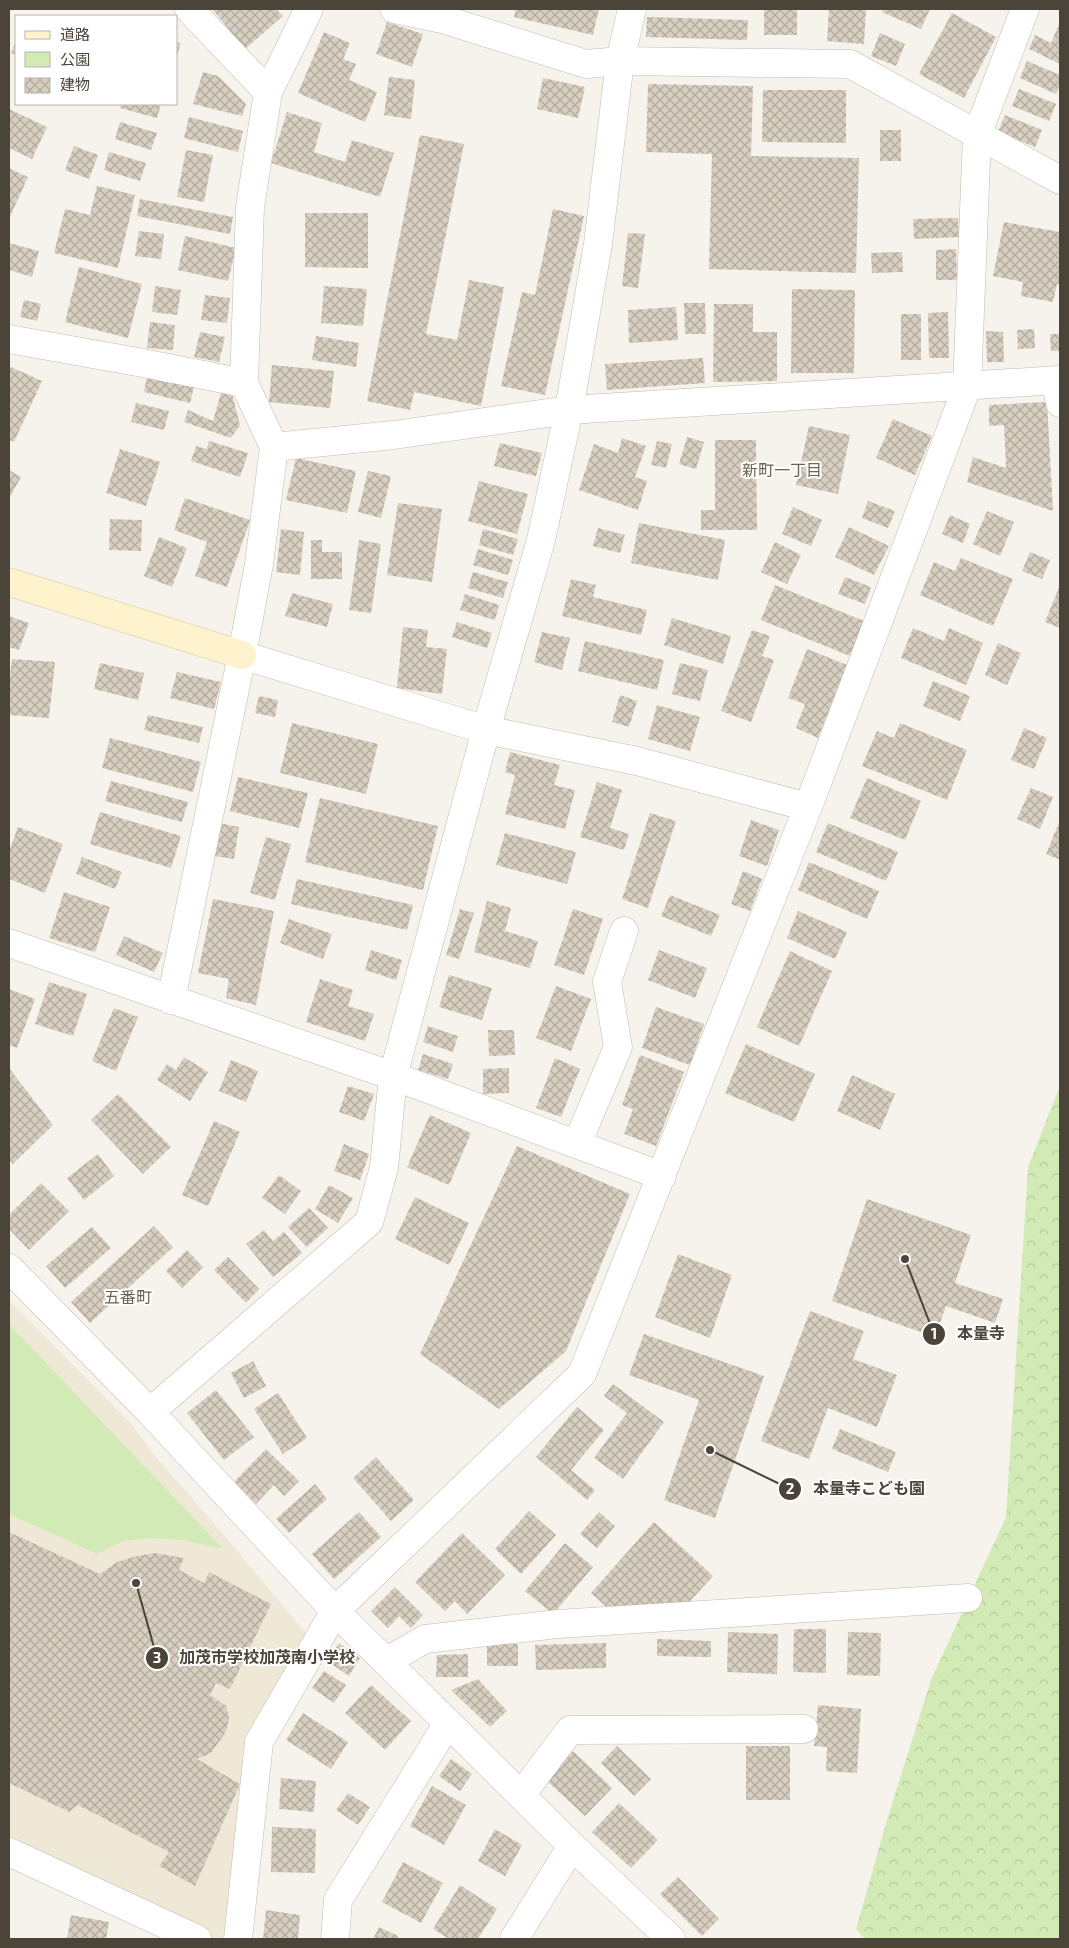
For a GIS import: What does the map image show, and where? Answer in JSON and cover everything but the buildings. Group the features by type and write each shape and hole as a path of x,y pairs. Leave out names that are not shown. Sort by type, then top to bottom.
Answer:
{"street":[{"path":"189,9 268,92"},
{"path":"171,1000 242,655 258,564 274,447 244,383 250,207 268,92 309,9"},
{"path":"394,9 442,19 586,64 620,61 850,64 1060,180"},
{"path":"150,1412 369,1222 384,1168 393,1076 486,730 541,540 569,410 598,244 620,61 632,9"},
{"path":"238,1939 259,1742 335,1611 582,1374 808,807 967,387 977,135 1026,9"},
{"path":"9,339 244,383"},
{"path":"274,447 394,436 569,410 967,387 1059,388"},
{"path":"9,582 486,730 637,761 808,807"},
{"path":"576,1144 618,1047 606,982 624,931"},
{"path":"9,943 393,1076 662,1176"},
{"path":"9,1268 150,1412 335,1611 572,1846 644,1930 671,1939"},
{"path":"387,1661 424,1639 549,1625 968,1598"},
{"path":"335,1939 338,1900 448,1723"},
{"path":"521,1795 570,1730 804,1729"},
{"path":"514,1939 572,1846"},
{"path":"9,1852 197,1939"}],"shaded area":[{"path":"9,1300 132,1425 155,1456 317,1646 268,1723 225,1939 197,1939 9,1860"}],"green space":[{"path":"1060,1086 1060,1939 865,1939 856,1929 887,1820 931,1680 1006,1517 1028,1167"},
{"path":"9,1324 223,1549 183,1540 153,1538 123,1541 97,1554 9,1514"}],"place":[{"name":"本量寺","path":"905,1259"},
{"name":"本量寺こども園","path":"710,1450"},
{"name":"加茂市学校加茂南小学校","path":"136,1583"}],"district":[{"name":"新町一丁目","path":"782,470"},
{"name":"五番町","path":"128,1297"}]}
